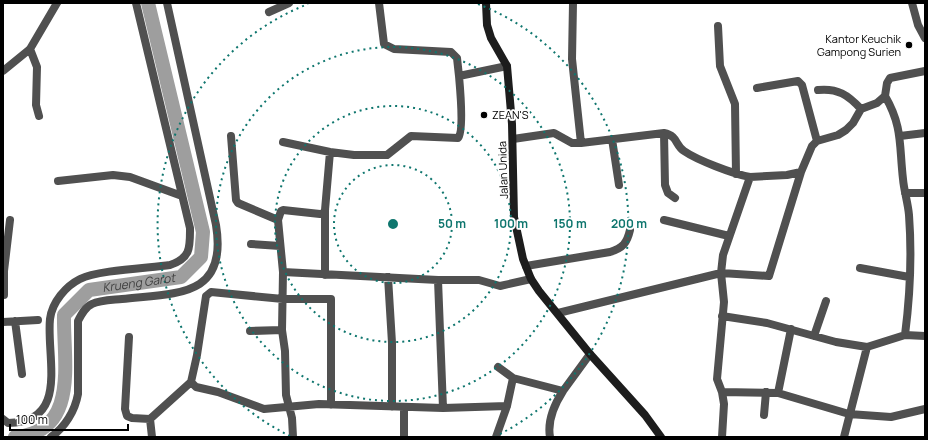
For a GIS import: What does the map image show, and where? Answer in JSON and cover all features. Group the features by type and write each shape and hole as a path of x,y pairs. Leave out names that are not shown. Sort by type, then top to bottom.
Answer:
{"street":[{"path":"3,71 30,49 57,3"},
{"path":"3,420 8,423 27,421 37,415 46,406 52,377 50,318 55,303 68,286 81,278 102,273 170,265 180,262 187,254 190,246 190,228 136,3"},
{"path":"51,437 64,425 76,403 78,394 78,321 84,311 92,304 174,293 201,284 215,268 218,236 167,3"},
{"path":"269,12 289,3"},
{"path":"283,142 330,152 354,155 387,155 410,136 460,137 459,76 457,58 450,52 394,49 384,44 379,3"},
{"name":"Jalan Unida","path":"486,3 487,25 491,38 507,66 513,138 515,193 514,217 519,246 531,279 590,354 626,392 661,437"},
{"path":"573,3 572,59 581,143"},
{"path":"912,3 918,25 925,38"},
{"path":"718,26 720,66 735,104 736,174"},
{"path":"30,49 37,67 36,106 39,116"},
{"path":"459,76 507,66"},
{"path":"905,335 909,277 910,227 905,193 900,136 893,110 885,96 887,82 890,78 925,71"},
{"path":"757,88 798,81 802,85 817,140"},
{"path":"818,90 835,90 852,99 861,109"},
{"path":"558,313 721,273 769,276 801,172 812,146 817,140 838,135 846,130 853,123 861,109 877,103 885,96"},
{"path":"513,138 554,133 572,143 581,143 612,138 664,133 675,139 682,150 695,158 736,174 750,177 787,175 801,172"},
{"path":"664,133 665,185 668,193 675,198"},
{"path":"900,136 925,133"},
{"path":"231,136 236,200 238,203 278,220"},
{"path":"612,138 619,185"},
{"path":"325,275 325,210 330,152"},
{"path":"58,181 113,175 130,177 182,196"},
{"path":"722,437 724,420 722,392 717,379 724,302 721,273 723,255 750,177"},
{"path":"905,193 925,193"},
{"path":"293,437 289,405 286,395 285,351 282,330 283,272 278,220 281,211 283,210 323,214 325,210"},
{"path":"4,295 4,271 10,220"},
{"path":"664,220 729,236"},
{"path":"526,266 610,252 622,248 626,242 630,230"},
{"path":"251,244 280,246"},
{"path":"860,268 909,277"},
{"path":"283,272 438,280 479,280 500,286 531,279"},
{"path":"388,277 392,343 392,406"},
{"path":"438,280 443,408"},
{"path":"201,284 208,293"},
{"path":"208,293 211,292 283,299 332,299 331,404"},
{"path":"128,337 125,409 127,416 132,418 150,419 191,382 197,355 206,296 208,293"},
{"path":"814,336 826,301"},
{"path":"722,316 791,328 836,342 867,348 905,335 925,336"},
{"path":"3,322 38,320"},
{"path":"15,321 22,374"},
{"path":"778,393 791,328"},
{"path":"250,331 282,330"},
{"path":"844,437 867,348"},
{"path":"550,437 549,423 554,406 590,354"},
{"path":"498,367 513,378 563,391"},
{"path":"496,437 508,406 513,378"},
{"path":"191,382 196,387 218,392 264,409 289,405 331,404 443,408 508,406"},
{"path":"722,392 778,393 849,414 891,417 925,409"},
{"path":"764,415 766,392"},
{"path":"404,407 404,437"},
{"path":"150,419 152,437"}],"waterway":[{"name":"Krueng Garot","path":"15,437 36,432 50,422 59,408 64,391 64,315 89,290 181,277 201,257 203,232 148,3"}],"place":[{"name":"Kantor Keuchik Gampong Surien","path":"909,45"},
{"name":"ZEAN'S","path":"484,115"}]}
